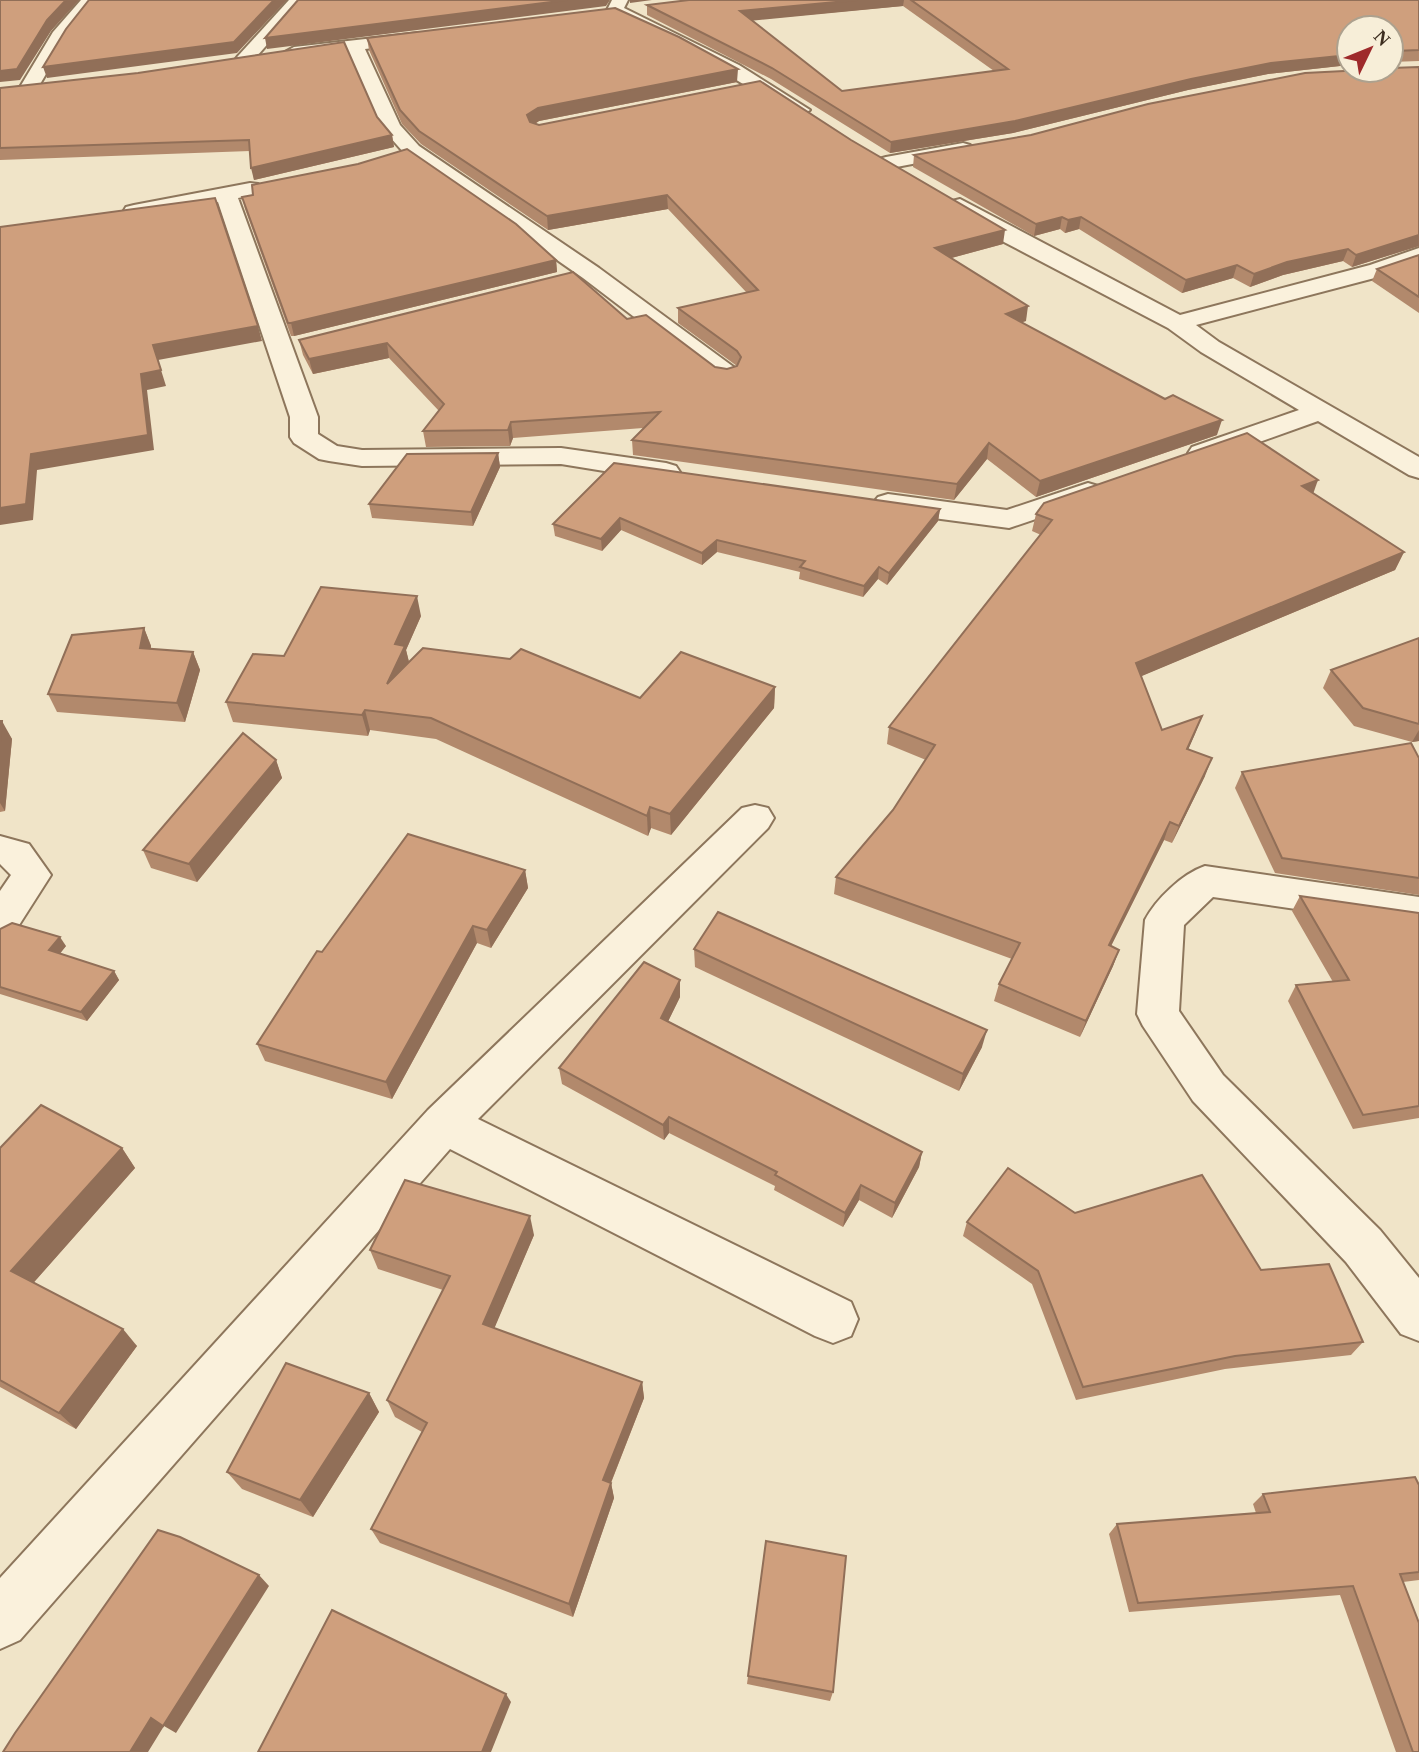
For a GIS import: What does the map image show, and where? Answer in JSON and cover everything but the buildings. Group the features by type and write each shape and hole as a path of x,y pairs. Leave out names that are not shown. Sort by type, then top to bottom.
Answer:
{"street":[{"path":"29,87 59,36 90,0"},
{"path":"298,0 238,61 433,36"},
{"path":"612,7 643,7"},
{"path":"612,7 763,85 815,120"},
{"path":"355,46 391,127 412,150 591,273 726,374"},
{"path":"10,90 54,84"},
{"path":"737,91 763,85"},
{"path":"919,182 877,158 977,147"},
{"path":"386,159 412,150"},
{"path":"110,216 273,185"},
{"path":"226,194 304,417 304,437 330,453 362,458 561,456 697,476"},
{"path":"940,195 1012,237 1177,323 1210,347 1419,469"},
{"path":"1177,323 1378,270 1419,255"},
{"path":"564,279 591,273"},
{"path":"280,350 307,343"},
{"path":"1177,461 1319,412"},
{"path":"860,499 1009,519 1112,484"},
{"path":"0,1620 444,1124 755,818"},
{"path":"0,850 16,854 32,875 0,922"},
{"path":"1419,912 1205,881 1165,920 1158,1014 1208,1088 1363,1246 1419,1317"},
{"path":"444,1124 833,1319"}]}
